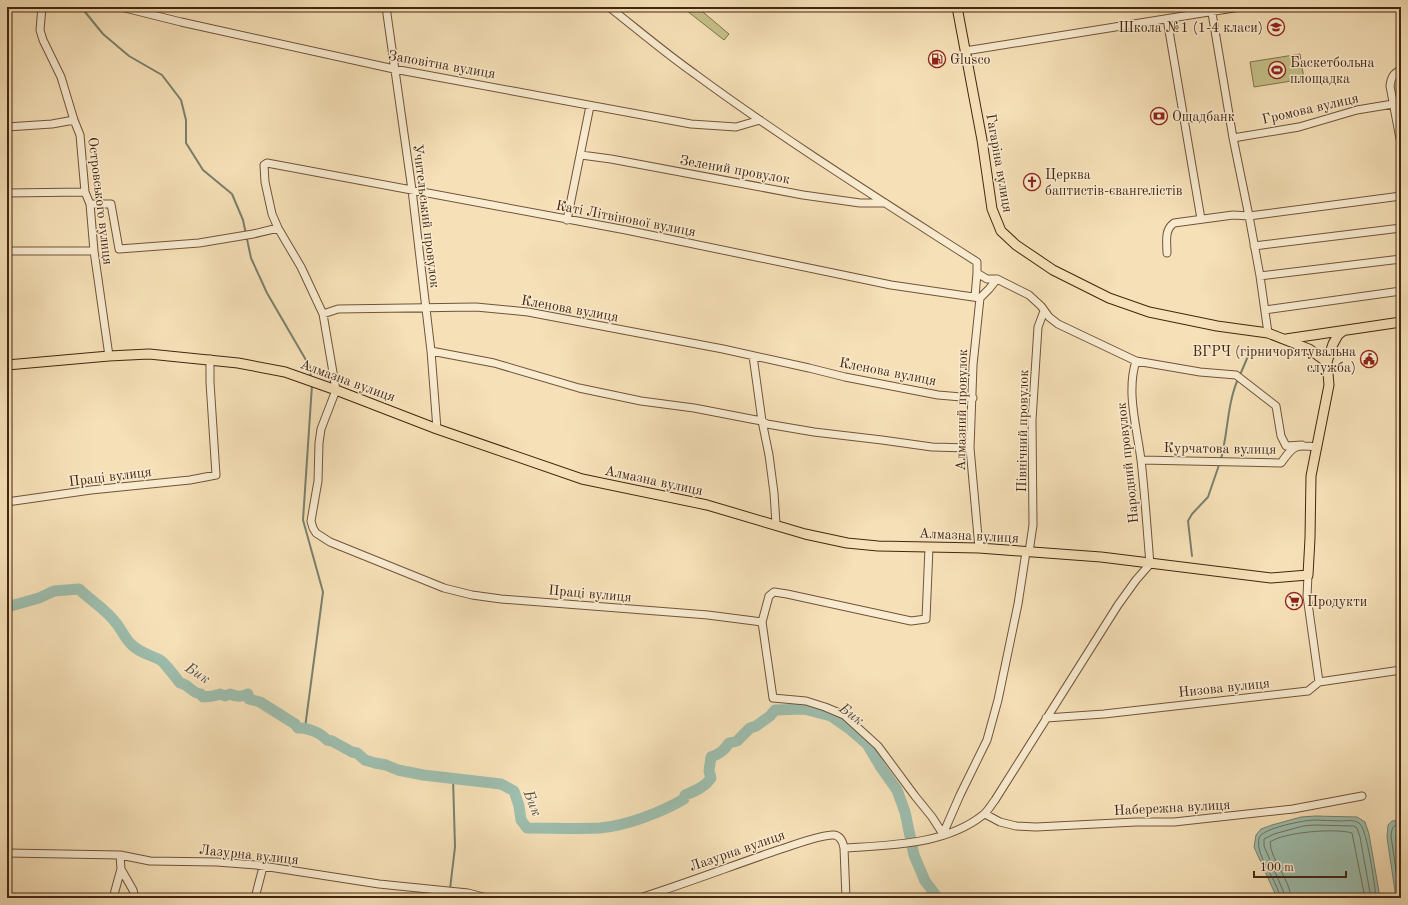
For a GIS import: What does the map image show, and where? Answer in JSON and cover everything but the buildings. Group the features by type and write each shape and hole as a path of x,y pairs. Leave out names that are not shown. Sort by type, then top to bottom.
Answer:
{"main road":[{"name":"Гагаріна вулиця","path":"957,7 982,140 992,209 1001,231 1016,245 1053,270 1109,298 1149,312 1217,326 1268,333 1309,349 1327,362"},
{"path":"1284,340 1401,322"},
{"path":"1308,575 1310,538 1310,476 1329,385 1327,362 1333,344 1338,335 1343,331"},
{"name":"Алмазна вулиця","path":"7,365 149,354 238,363 285,372 437,429 582,479 707,505 776,524 805,534 847,543 878,546 978,548 1101,557 1271,578 1308,575"}],"street":[{"name":"Островського вулиця","path":"42,7 40,30 43,40 61,77 80,135 85,192 90,204 94,251 109,356"},
{"name":"Заповітна вулиця","path":"121,7 394,69 691,124 736,127 760,120"},
{"name":"Учительський провулок","path":"386,7 412,190 431,351 437,429"},
{"path":"609,7 694,74 760,120 859,187 977,262 977,273 987,279 997,279 1029,295 1049,317 1058,324 1136,361 1200,372 1236,375 1276,406 1281,436 1286,446 1302,445 1316,447"},
{"path":"965,51 1167,19 1211,10 1240,7"},
{"path":"1211,10 1233,138 1260,276 1268,333"},
{"path":"1167,19 1201,219"},
{"path":"1401,70 1393,75 1390,86 1401,144"},
{"name":"Громова вулиця","path":"1233,138 1299,127 1357,110 1393,104"},
{"path":"567,220 590,106"},
{"path":"7,127 52,124 74,120"},
{"name":"Зелений провулок","path":"581,155 630,162 803,195 860,203 885,203"},
{"name":"Каті Літвінової вулиця","path":"278,228 268,201 264,165 266,163 626,230 891,285 977,297"},
{"path":"7,193 85,192"},
{"path":"1167,253 1166,234 1170,226 1174,223 1233,215 1249,216 1401,196"},
{"path":"90,204 111,204 119,249 199,243 253,234 278,228 300,267 323,314 336,390"},
{"path":"1254,246 1401,228"},
{"path":"7,250 94,251"},
{"path":"1260,276 1401,259"},
{"name":"Алмазний провулок","path":"977,273 970,448 978,548"},
{"path":"977,297 989,289 997,279"},
{"path":"1265,310 1401,291"},
{"name":"Кленова вулиця","path":"323,314 338,309 476,307 528,312 753,356 845,378 938,395 973,398"},
{"name":"Північний провулок","path":"943,834 960,795 988,740 1018,604 1033,524 1032,420 1038,327 1044,311"},
{"path":"431,351 494,363 579,388 640,401 694,408 762,421 767,424 814,432 932,447 970,448"},
{"path":"753,356 762,421 769,455 776,524"},
{"name":"Праці вулиця","path":"7,502 91,490 190,480 216,475 210,360"},
{"name":"Народний провулок","path":"1136,361 1132,373 1134,413 1141,460 1150,564"},
{"name":"Праці вулиця","path":"336,390 321,429 318,443 318,480 311,521 312,528 316,533 330,542 444,588 472,595 501,599 708,615 762,622"},
{"name":"Курчатова вулиця","path":"1141,460 1281,463 1289,452 1295,447 1302,445"},
{"path":"929,546 926,619 910,621 774,592 769,596 762,622 772,698 806,701 844,715 878,746 914,796 932,817 943,834"},
{"path":"846,898 844,848 897,844 923,840 958,829 985,814 1118,605 1150,564"},
{"path":"1308,575 1307,596 1319,682"},
{"name":"Низова вулиця","path":"1046,718 1104,714 1308,691 1319,682 1401,670"},
{"name":"Набережна вулиця","path":"985,814 1000,822 1016,826 1036,827 1136,822 1191,822 1197,819 1211,819 1292,809 1362,796"},
{"name":"Лазурна вулиця","path":"640,898 799,843 828,835 836,835 842,840 844,848"},
{"name":"Лазурна вулиця","path":"7,853 120,855 150,862 217,862 263,867 342,879 468,893 487,898"},
{"path":"113,898 121,869 120,855"},
{"path":"255,898 263,867"},
{"path":"121,869 133,890 135,898"}],"shaded area":[{"path":"682,7 697,7 729,34 724,40"},
{"name":"Баскетбольна площадка","path":"1300,54 1304,79 1254,87 1250,62"}],"water":[{"path":"1301,817 1357,817 1365,822 1369,834 1380,898 1277,898 1254,847 1256,835 1261,829 1272,825"},
{"path":"1401,820 1401,898 1396,898 1387,837 1388,825 1392,821"}],"waterway":[{"path":"81,7 103,34 129,56 162,75 181,100 186,120 186,143 203,170 232,194 243,220 251,258 267,293 310,367 311,379"},
{"path":"1240,375 1251,349"},
{"path":"1221,459 1232,398 1238,379"},
{"path":"305,728 323,592 303,520 312,385"},
{"path":"1192,556 1188,521 1192,514 1208,497 1219,465"},
{"name":"Бик","path":"7,607 39,598 54,591 79,589 112,618 127,640 135,648 162,661 180,683 201,694 203,697 220,694 225,696 230,694 234,696 244,696 248,694 249,699 260,702 295,724 298,728 305,728 318,733 327,740 357,753 365,760 386,765 398,770 423,775 501,784 514,791 519,806 521,820 527,828 600,828 610,827 644,818 675,804 684,799 685,795 706,784 711,778 709,771 711,757 721,752 729,743 737,741 750,728 756,726 770,716 775,710 804,709 831,716 851,730 867,744 897,790 905,812 914,855 925,881 938,898"},
{"path":"450,889 455,847 453,778"}],"place":[{"name":"Школа №1 (1-4 класи)","path":"1276,27"},
{"name":"Glusco","path":"937,59"},
{"name":"Баскетбольна площадка","path":"1277,70"},
{"name":"Ощадбанк","path":"1159,116"},
{"name":"Церква баптистів-євангелістів","path":"1032,182"},
{"name":"ВГРЧ (гірничорятувальна служба)","path":"1369,359"},
{"name":"Продукти","path":"1294,601"}]}
